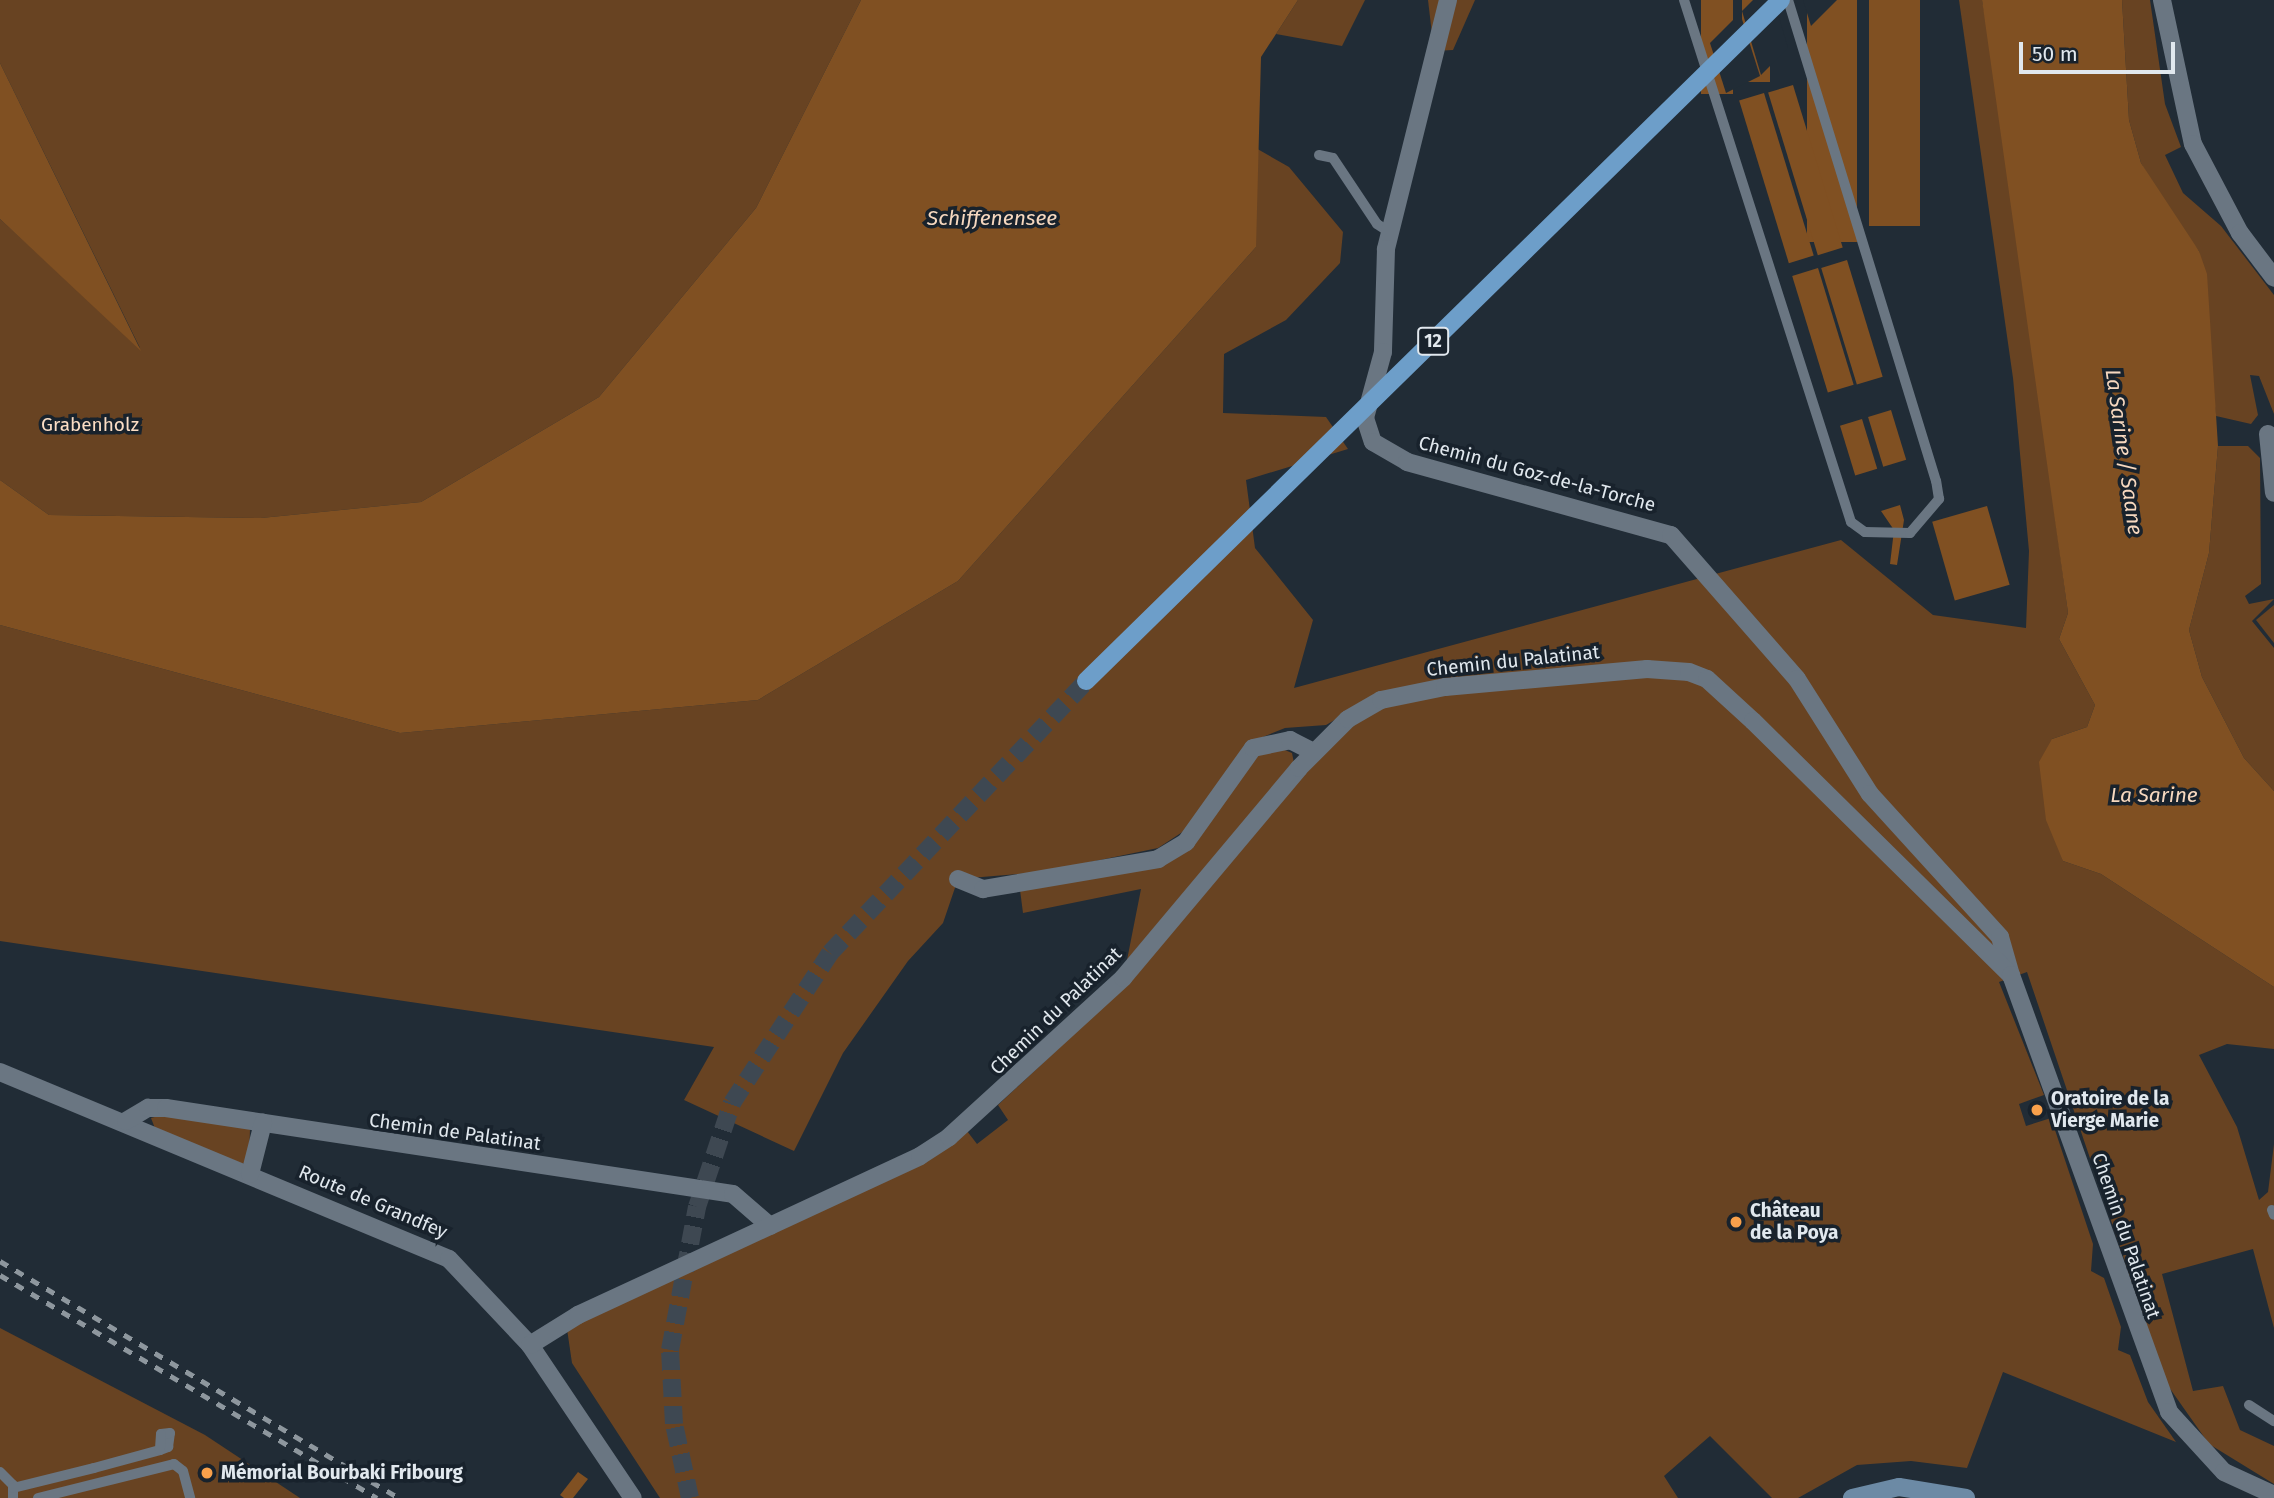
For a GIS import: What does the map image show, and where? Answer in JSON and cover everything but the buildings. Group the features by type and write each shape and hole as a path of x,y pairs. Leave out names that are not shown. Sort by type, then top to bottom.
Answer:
{"main road":[{"name":"12","path":"1086,681 1781,0"},
{"path":"1852,1498 1899,1486 1966,1498"}],"street":[{"name":"Chemin du Goz-de-la-Torche","path":"1448,0 1391,233 1383,352 1365,418 1373,442 1407,462 1671,535 1797,679 1870,794 2000,937 2011,975"},
{"path":"2165,1 2193,144 2240,233 2274,278"},
{"path":"2269,434 2274,493"},
{"name":"Chemin du Palatinat","path":"530,1345 578,1315 920,1156 982,1111 1123,978 1314,752 1348,719 1394,697 1445,687 1634,670 1689,672 1707,679 1753,720 2011,975 2169,1412 2224,1472 2274,1495"},
{"path":"958,879 983,889 1158,859 1186,842 1253,748 1290,740 1314,752"},
{"name":"Route de Grandfey","path":"0,1072 126,1121 152,1140 250,1174 449,1259 530,1345 633,1498"},
{"name":"Chemin de Palatinat","path":"126,1121 148,1108 166,1108 733,1194 770,1226"},
{"path":"250,1174 263,1123"}],"lane":[{"path":"1684,0 1851,522 1865,532 1910,533 1939,499 1936,481 1788,0"},
{"path":"1319,155 1334,158 1377,224 1391,233"},
{"path":"2249,1405 2274,1420"},
{"path":"0,1472 13,1493 160,1450"},
{"path":"38,1498 174,1464 183,1471 190,1498"}],"green space":[{"name":"Grabenholz","path":"0,0 861,0 756,208 599,397 421,502 261,518 49,515 0,480 0,219 140,348 0,63"},
{"path":"1298,0 1365,0 1342,46 1276,34"},
{"path":"1428,0 1475,0 1453,50 1434,51"},
{"path":"1959,0 1982,0 1998,88 2068,613 2059,639 2095,705 2087,727 2052,739 2063,861 2101,874 2274,987 2274,1049 2227,1044 2199,1055 2237,1127 2259,1200 2268,1192 2274,1144 2274,1328 2253,1249 2162,1274 2193,1391 2223,1386 2240,1430 2274,1446 2274,1484 2209,1444 2166,1383 2027,972 1999,982 2044,1095 2019,1104 2026,1126 2051,1118 2093,1244 2091,1271 2104,1278 2121,1327 2118,1350 2130,1355 2148,1402 2176,1442 2003,1372 1967,1468 1911,1461 1857,1465 1798,1498 1772,1498 1710,1436 1664,1476 1678,1498 660,1498 572,1363 567,1329 967,1131 977,1144 1008,1120 998,1105 1134,978 1350,711 1326,725 1285,728 1253,741 1184,831 1158,848 1042,872 958,879 943,923 908,961 843,1053 794,1151 684,1100 714,1047 0,941 0,625 400,733 758,700 958,581 1256,247 1254,147 1289,167 1343,232 1340,263 1286,320 1224,354 1223,413 1326,417 1348,449 1246,480 1255,548 1313,620 1294,688 1841,540 1933,615 2026,628 2029,551 2013,378"},
{"path":"2122,0 2150,0 2165,104 2181,147 2165,155 2183,193 2221,226 2274,295 2274,414 2259,376 2250,375 2258,415 2251,424 2216,416 2199,251 2165,207 2141,163 2129,120"},
{"path":"2218,446 2248,446 2260,458 2261,584 2245,596 2249,604 2274,599 2252,621 2274,648 2274,791 2244,758 2202,677 2189,630 2209,553"},
{"path":"2274,605 2274,643 2256,620"},
{"path":"1280,748 1292,753 1294,763 1127,960 1141,889 1023,913 1020,890 1160,863 1259,755"},
{"path":"165,1114 250,1129 249,1158 243,1164 156,1131 151,1118"},
{"path":"0,1328 205,1435 300,1498 0,1498"}],"water":[{"name":"Schiffenensee","path":"861,0 1298,0 1261,57 1256,247 958,581 758,700 400,733 0,625 0,480 49,515 261,518 421,502 599,397 756,208"},
{"path":"1701,0 1733,0 1733,94 1701,94"},
{"path":"1742,0 1770,0 1770,82 1742,82"},
{"path":"1807,0 1857,0 1857,242 1807,242"},
{"path":"1869,0 1920,0 1920,226 1869,226"},
{"name":"La Sarine","path":"1982,0 2122,0 2129,120 2141,163 2199,251 2207,274 2218,446 2209,553 2189,630 2202,677 2244,758 2274,791 2274,987 2101,874 2063,861 2046,820 2039,762 2052,739 2087,727 2095,705 2059,639 2068,613"},
{"path":"0,63 141,351 0,219"},
{"path":"1793,85 1843,248 1818,255 1768,93"},
{"path":"1764,93 1814,256 1789,263 1739,101"},
{"path":"1847,260 1883,377 1857,385 1821,268"},
{"path":"1818,268 1854,385 1828,393 1792,276"},
{"path":"1891,410 1906,460 1883,467 1868,417"},
{"path":"1862,419 1877,469 1855,475 1840,426"},
{"path":"1900,505 1904,520 1897,565 1890,564 1894,530 1881,511"},
{"path":"1987,506 2010,585 1955,601 1932,522"},
{"path":"578,1472 588,1479 573,1498 564,1498 560,1495"}],"pier":[{"path":"1753,0 1774,0 1788,48 1761,75 1742,11"},
{"path":"1803,0 1837,0 1811,26"},
{"path":"1740,13 1760,76 1726,93 1710,43"}],"tunnel":[{"path":"690,1498 674,1424 670,1350 697,1207 732,1103 830,953 1086,681"}],"railway":[{"path":"0,1261 399,1498"},
{"path":"0,1275 377,1498"}],"place":[{"name":"Oratoire de la Vierge Marie","path":"2037,1110"},
{"name":"Château de la Poya","path":"1736,1222"},
{"name":"Mémorial Bourbaki Fribourg","path":"207,1473"}],"water label":[{"name":"La Sarine / Saane","path":"2124,452"}]}
